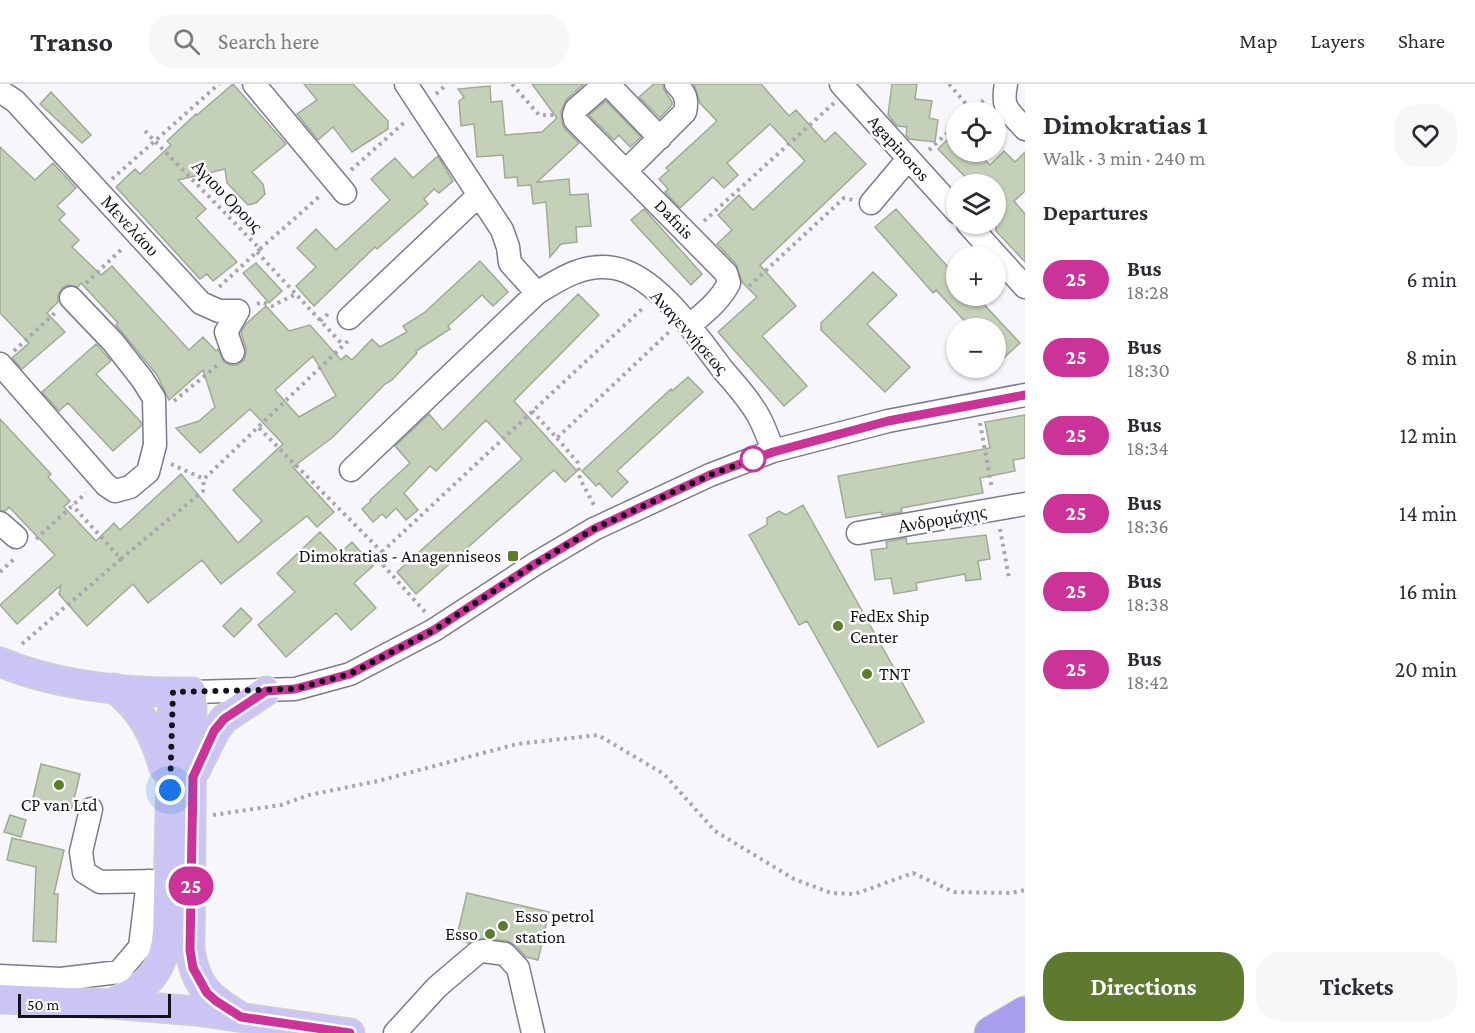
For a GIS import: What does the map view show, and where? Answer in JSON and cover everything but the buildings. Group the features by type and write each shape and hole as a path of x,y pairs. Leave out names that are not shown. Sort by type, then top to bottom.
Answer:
{"highway":[{"path":"991,1033 1025,1013"}],"main road":[{"path":"6,665 32,675 65,683 183,692 182,783 158,881 167,938 164,956 158,971 149,982 139,990 111,1004"},
{"path":"114,688 137,708 182,783 192,814 190,950 193,968 207,993 241,1017"},
{"path":"182,783 224,719 266,691"},
{"path":"0,999 111,1004 241,1017 350,1033"}],"street":[{"path":"254,84 345,193"},
{"path":"406,84 502,230 508,247 510,263 537,292"},
{"path":"574,115 576,109 606,84 660,138"},
{"path":"627,171 685,112 687,103 685,93 676,84"},
{"path":"1006,84 1003,95 1005,106 1025,129"},
{"name":"Agapinoros","path":"845,87 946,200"},
{"name":"Μενελάου","path":"0,90 15,101 201,303"},
{"name":"Dafnis","path":"574,115 575,120 726,273 729,283"},
{"path":"871,203 910,162"},
{"path":"350,328 479,195"},
{"path":"977,234 1024,283"},
{"name":"Αναγεννήσεως","path":"351,470 537,292 568,274 591,267 615,268 637,276 686,322 759,416 773,452"},
{"path":"686,322 715,303 729,283"},
{"path":"4,378 100,479 115,491 130,487 148,472 155,445 154,398 113,342 71,298"},
{"path":"201,303 219,311 238,311 226,332 233,352"},
{"path":"183,692 295,689 350,674 439,627 535,564 604,524 710,475 773,452 888,421 1025,395"},
{"name":"Ανδρομάχης","path":"858,533 1025,504"},
{"path":"0,976 61,979 119,972 140,947 158,881 100,882 84,872 81,852 91,809"},
{"path":"395,1033 437,987 477,953 483,951 505,954 518,968 533,1033"}],"path":[{"path":"98,191 219,84"},
{"path":"512,84 539,115 574,115"},
{"path":"949,84 964,102"},
{"path":"690,234 845,87"},
{"name":"Αγιου Ορους","path":"145,131 260,249 201,303"},
{"path":"910,162 946,133"},
{"path":"729,283 745,289 844,198 871,203"},
{"path":"257,252 294,295 343,345"},
{"path":"381,552 658,294"},
{"path":"238,311 262,302 272,306 294,295"},
{"path":"557,438 686,322"},
{"path":"6,665 22,645 202,491 204,479 343,345 350,328"},
{"path":"155,417 233,352"},
{"path":"976,404 992,487"},
{"path":"532,411 578,463 580,479 604,524"},
{"path":"259,428 381,552 383,565 439,627"},
{"path":"152,456 204,479"},
{"path":"0,572 17,539 72,505 100,479"},
{"path":"72,505 121,559"},
{"path":"996,510 1009,578"},
{"path":"192,814 216,815 281,805 309,795 378,781 517,744 598,735 664,774 715,831 794,879 831,893 855,894 913,873 954,892 1011,893 1025,890"}],"bus line":[{"name":"25","path":"350,1033 241,1017 207,993 193,968 190,950 193,777 214,731 224,719 266,691 316,685 350,674 434,630 535,564 594,529 710,475 773,452 888,421 1025,395"}],"place":[{"name":"Dimokratias - Anagenniseos","path":"513,556"},
{"name":"FedEx Ship Center","path":"838,626"},
{"name":"TNT","path":"867,674"},
{"name":"CP van Ltd","path":"59,785"},
{"name":"Esso petrol station","path":"503,926"},
{"name":"Esso","path":"490,934"}],"route":[{"path":"170,790 173,692 295,689 332,681 350,674 434,630 535,564 594,529 710,475 753,459"}]}
